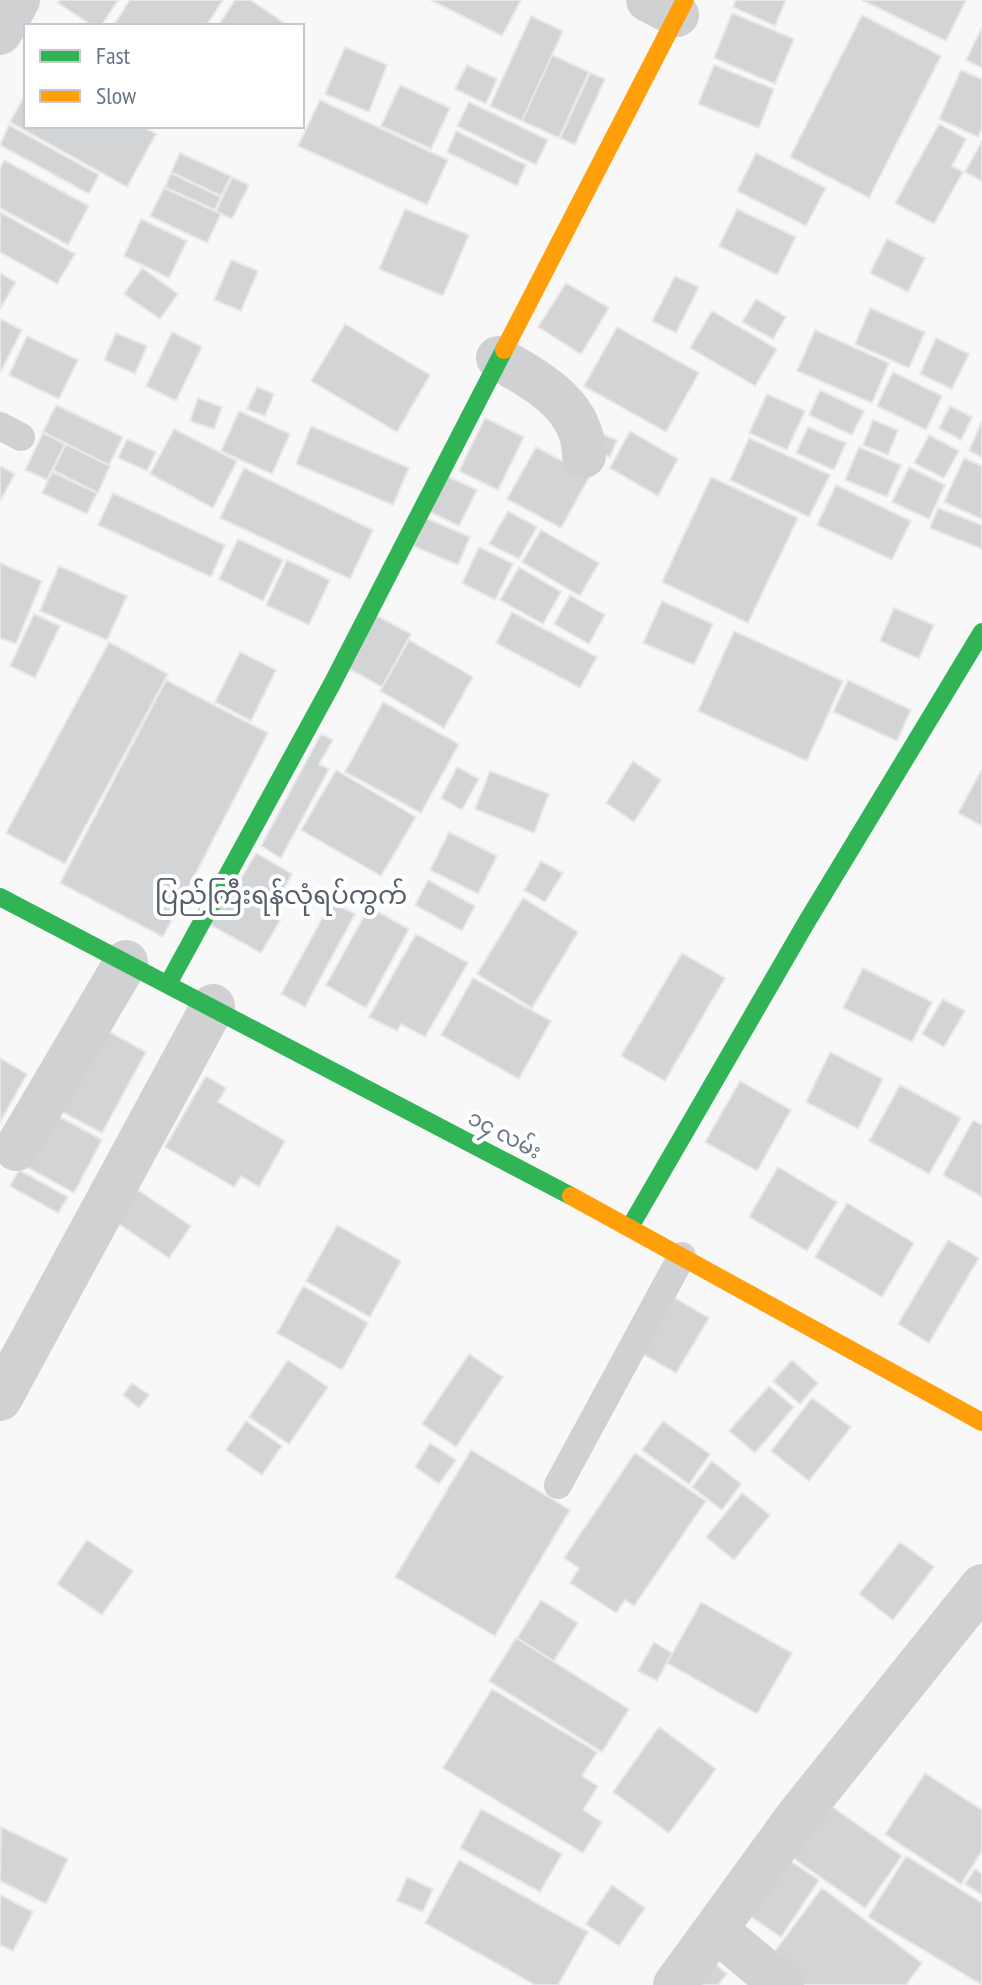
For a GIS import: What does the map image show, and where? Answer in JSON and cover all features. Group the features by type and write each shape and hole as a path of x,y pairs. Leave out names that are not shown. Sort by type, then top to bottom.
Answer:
{"street":[{"path":"0,33 18,0"},
{"path":"168,984 332,684 498,358 670,5"},
{"path":"498,358 545,385 563,402 584,435 584,456"},
{"path":"630,1227 806,923 982,632"},
{"name":"၁၄ လမ်း","path":"0,897 630,1227 982,1422"},
{"path":"16,1149 126,962"},
{"path":"0,1399 213,1006"},
{"path":"675,1985 797,1817 982,1586"},
{"path":"717,1931 782,1985"}],"lane":[{"path":"558,1485 682,1256"}],"building":[{"path":"60,0 118,0 102,24 90,24 58,3"},
{"path":"130,0 223,0 207,24 114,24"},
{"path":"235,0 250,0 286,24 219,24"},
{"path":"431,0 521,0 502,36"},
{"path":"736,0 786,0 775,26 733,7"},
{"path":"862,0 966,0 946,41"},
{"path":"732,13 794,39 775,84 714,58"},
{"path":"862,15 941,56 869,198 790,157"},
{"path":"531,16 563,31 522,121 490,106"},
{"path":"982,27 982,68 966,60"},
{"path":"345,47 387,65 369,112 325,94"},
{"path":"552,55 589,72 559,138 522,121"},
{"path":"467,65 497,79 486,104 455,89"},
{"path":"714,65 774,89 759,128 698,104"},
{"path":"961,70 982,79 982,128 978,137 939,119"},
{"path":"590,73 605,79 575,145 560,138"},
{"path":"400,85 450,108 431,149 381,126"},
{"path":"24,97 24,128 146,128 156,134 127,187 10,122"},
{"path":"320,100 448,160 427,205 298,146"},
{"path":"469,102 548,140 536,165 457,126"},
{"path":"939,124 966,139 952,166 963,172 934,224 895,203"},
{"path":"9,125 99,175 89,194 0,145"},
{"path":"456,131 526,165 517,186 447,152"},
{"path":"982,141 982,181 965,172"},
{"path":"180,153 231,176 221,196 171,172"},
{"path":"756,153 826,188 806,226 737,191"},
{"path":"4,160 89,206 68,245 0,208 0,168"},
{"path":"171,173 221,197 215,210 165,187"},
{"path":"232,177 249,185 232,219 216,211"},
{"path":"164,188 221,214 207,243 150,216"},
{"path":"405,209 469,235 443,296 379,269"},
{"path":"737,209 796,237 777,275 719,246"},
{"path":"0,212 75,254 57,284 0,252"},
{"path":"141,219 187,241 169,278 124,256"},
{"path":"887,239 925,258 908,292 870,273"},
{"path":"231,260 258,271 241,311 214,300"},
{"path":"142,268 178,294 160,319 124,294"},
{"path":"0,273 16,282 0,309"},
{"path":"675,276 699,287 676,333 652,321"},
{"path":"566,283 609,308 581,354 538,327"},
{"path":"756,299 786,317 773,339 742,322"},
{"path":"870,308 925,332 909,368 855,344"},
{"path":"712,311 777,349 755,386 690,348"},
{"path":"0,319 22,330 0,373"},
{"path":"345,324 430,375 397,432 311,381"},
{"path":"617,327 699,373 666,432 584,386"},
{"path":"815,330 889,363 872,403 797,371"},
{"path":"172,332 202,347 176,401 146,386"},
{"path":"116,333 147,346 135,374 104,360"},
{"path":"27,336 78,360 59,399 9,375"},
{"path":"936,338 969,354 952,389 920,374"},
{"path":"893,372 942,396 926,430 877,406"},
{"path":"257,387 274,394 265,416 247,409"},
{"path":"820,390 864,411 852,435 809,415"},
{"path":"767,394 805,411 787,450 749,433"},
{"path":"198,398 222,407 214,429 190,421"},
{"path":"56,405 123,437 109,465 43,432"},
{"path":"950,406 972,417 961,440 939,428"},
{"path":"239,411 290,434 272,474 221,451"},
{"path":"485,418 524,437 498,490 459,471"},
{"path":"873,420 898,430 888,455 863,445"},
{"path":"982,421 982,457 969,451"},
{"path":"311,426 409,468 393,505 296,464"},
{"path":"808,427 846,443 834,470 796,453"},
{"path":"174,429 237,461 213,508 150,474"},
{"path":"630,431 678,459 658,496 610,468"},
{"path":"43,433 65,444 47,480 25,470"},
{"path":"599,433 617,440 610,457 592,450"},
{"path":"929,435 959,451 944,478 914,463"},
{"path":"749,438 830,475 809,517 730,480"},
{"path":"127,439 156,452 147,471 118,458"},
{"path":"66,444 110,466 98,493 53,470"},
{"path":"536,447 590,476 561,528 507,499"},
{"path":"859,447 901,465 887,497 845,480"},
{"path":"964,458 982,466 982,519 944,502"},
{"path":"0,466 15,474 0,501"},
{"path":"909,467 945,485 929,519 892,502"},
{"path":"244,468 373,530 350,579 220,518"},
{"path":"52,472 97,493 87,514 42,493"},
{"path":"445,475 477,490 459,526 428,511"},
{"path":"711,477 798,518 748,623 662,582"},
{"path":"836,485 911,521 892,560 817,525"},
{"path":"113,493 225,545 211,577 98,525"},
{"path":"938,508 982,525 982,549 930,528"},
{"path":"508,511 537,527 519,559 489,544"},
{"path":"426,518 470,537 458,565 413,546"},
{"path":"541,530 599,563 580,596 522,562"},
{"path":"238,539 283,560 263,601 219,579"},
{"path":"479,547 513,564 495,600 462,583"},
{"path":"287,560 330,580 309,625 266,605"},
{"path":"0,563 42,581 16,644 0,638"},
{"path":"59,566 127,596 107,640 40,611"},
{"path":"519,567 561,592 543,624 500,600"},
{"path":"570,595 605,615 589,644 554,624"},
{"path":"662,601 713,624 694,665 643,643"},
{"path":"894,608 934,625 919,659 880,641"},
{"path":"512,612 597,657 580,688 496,643"},
{"path":"372,613 411,634 382,687 344,666"},
{"path":"34,614 60,626 35,678 10,666"},
{"path":"734,631 843,681 807,761 698,711"},
{"path":"409,640 473,677 444,728 380,691"},
{"path":"109,642 168,674 65,864 6,833"},
{"path":"240,652 276,670 251,721 215,702"},
{"path":"166,680 268,733 163,937 60,883"},
{"path":"848,680 911,710 897,741 833,712"},
{"path":"383,702 459,744 421,813 345,772"},
{"path":"321,734 333,740 319,764 329,769 281,858 261,846"},
{"path":"633,761 661,780 634,822 606,803"},
{"path":"457,767 479,779 462,810 441,798"},
{"path":"982,769 982,826 958,813"},
{"path":"336,770 416,817 381,876 301,830"},
{"path":"490,771 549,794 534,833 475,809"},
{"path":"449,832 497,856 478,894 430,870"},
{"path":"256,853 292,874 272,910 235,889"},
{"path":"541,861 563,873 545,902 524,890"},
{"path":"428,880 475,906 462,931 415,905"},
{"path":"228,890 281,919 261,953 209,924"},
{"path":"523,898 578,932 532,1008 477,974"},
{"path":"331,902 355,914 305,1007 281,994"},
{"path":"369,907 409,929 366,1008 326,985"},
{"path":"416,934 468,963 425,1037 401,1024 397,1031 369,1017"},
{"path":"682,953 725,978 665,1081 621,1056"},
{"path":"863,968 932,1002 912,1042 843,1008"},
{"path":"473,978 551,1021 519,1079 441,1035"},
{"path":"943,999 965,1011 944,1047 922,1034"},
{"path":"97,1025 146,1052 102,1133 53,1107"},
{"path":"830,1052 883,1079 858,1129 806,1102"},
{"path":"0,1058 27,1074 0,1122"},
{"path":"206,1076 226,1088 218,1102 285,1141 259,1187 241,1176 234,1187 165,1147"},
{"path":"740,1081 791,1110 757,1171 705,1142"},
{"path":"900,1085 961,1118 929,1174 869,1141"},
{"path":"49,1111 102,1140 74,1193 20,1163"},
{"path":"973,1120 982,1125 982,1197 943,1175"},
{"path":"778,1167 837,1202 807,1251 749,1217"},
{"path":"19,1170 68,1197 58,1213 10,1186"},
{"path":"138,1190 191,1226 169,1258 116,1222"},
{"path":"847,1203 914,1243 882,1297 815,1257"},
{"path":"337,1225 401,1261 370,1317 306,1281"},
{"path":"948,1240 979,1258 929,1343 898,1324"},
{"path":"303,1286 368,1323 342,1370 277,1333"},
{"path":"673,1297 709,1318 676,1373 639,1352"},
{"path":"469,1354 503,1377 456,1447 422,1424"},
{"path":"288,1360 328,1387 289,1444 249,1417"},
{"path":"792,1360 818,1383 800,1404 773,1381"},
{"path":"132,1383 149,1395 139,1408 123,1395"},
{"path":"769,1386 794,1407 755,1453 729,1431"},
{"path":"812,1398 851,1427 809,1481 771,1451"},
{"path":"246,1421 282,1446 262,1475 226,1450"},
{"path":"663,1421 710,1454 689,1484 642,1450"},
{"path":"430,1443 456,1460 439,1484 415,1467"},
{"path":"471,1450 570,1510 495,1636 395,1577"},
{"path":"635,1453 706,1501 634,1606 625,1600 616,1613 570,1583 579,1568 564,1558"},
{"path":"712,1461 741,1484 722,1510 692,1487"},
{"path":"742,1493 770,1515 734,1560 706,1537"},
{"path":"87,1540 133,1571 102,1615 57,1584"},
{"path":"900,1542 934,1567 893,1620 859,1594"},
{"path":"541,1600 578,1623 554,1661 517,1638"},
{"path":"701,1602 792,1653 757,1714 667,1663"},
{"path":"516,1638 629,1709 602,1752 489,1681"},
{"path":"654,1642 672,1653 657,1681 638,1671"},
{"path":"492,1689 597,1752 582,1776 598,1786 583,1810 602,1822 583,1853 443,1768"},
{"path":"659,1727 716,1769 669,1833 613,1792"},
{"path":"925,1773 982,1810 982,1851 961,1884 885,1834"},
{"path":"827,1803 902,1856 865,1908 790,1856"},
{"path":"481,1809 562,1854 540,1892 460,1848"},
{"path":"1,1827 68,1859 46,1904 0,1881"},
{"path":"780,1854 819,1880 781,1937 741,1910"},
{"path":"906,1856 982,1903 982,1985 868,1917"},
{"path":"459,1860 588,1932 558,1985 535,1985 425,1923"},
{"path":"975,1869 982,1874 982,1895 965,1884"},
{"path":"407,1877 433,1889 423,1912 397,1901"},
{"path":"612,1885 645,1908 619,1946 586,1924"},
{"path":"822,1888 922,1963 906,1985 798,1985 767,1962"},
{"path":"0,1895 33,1912 13,1951 0,1945"},
{"path":"708,1958 727,1974 718,1985 687,1985"}],"traffic: fast":[{"path":"168,984 332,684 504,350"},
{"path":"630,1227 806,923 982,632"},
{"path":"0,897 571,1196"}],"traffic: slow":[{"path":"504,350 685,0"},
{"path":"571,1196 982,1422"}],"district":[{"name":"ပြည်ကြီးရန်လုံရပ်ကွက်","path":"281,895"}]}
